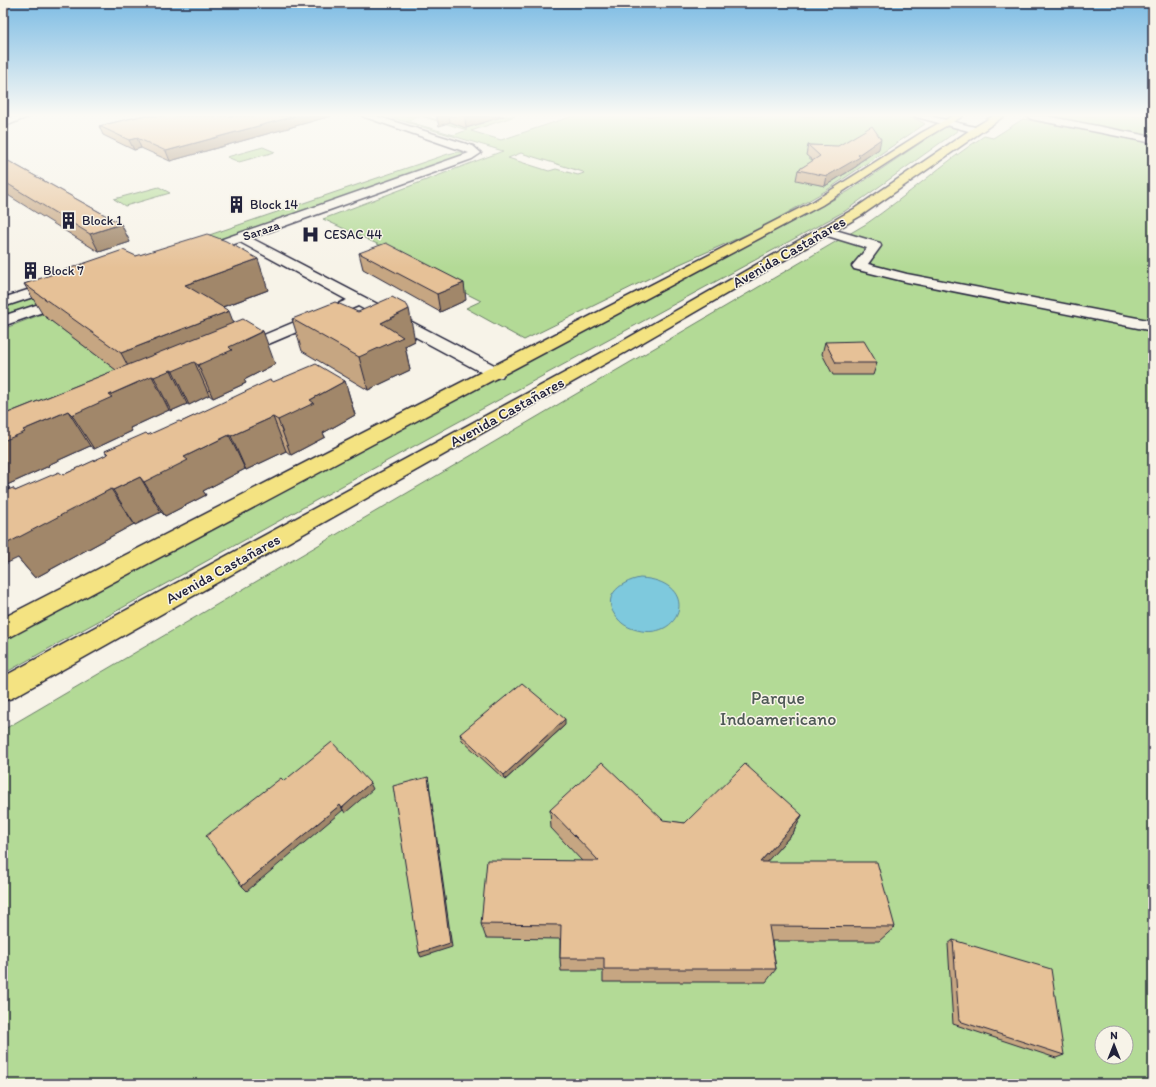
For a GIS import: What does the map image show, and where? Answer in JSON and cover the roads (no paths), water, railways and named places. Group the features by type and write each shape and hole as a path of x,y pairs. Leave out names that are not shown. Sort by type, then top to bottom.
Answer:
{"main road":[{"name":"Avenida Castañares","path":"3,629 496,373 818,203 877,167"},
{"name":"Avenida Castañares","path":"3,690 620,349 858,212 923,167"}],"street":[{"name":"Saraza","path":"187,256 426,167"},
{"path":"825,231 875,246 859,266 907,278 1153,326"},
{"path":"240,237 496,373"},
{"path":"3,303 71,280"},
{"path":"3,321 77,295"},
{"path":"229,341 352,296"},
{"path":"221,359 352,296"}],"water":[{"path":"640,578 659,582 672,589 678,599 679,610 674,620 665,627 653,631 637,630 622,623 613,611 610,604 614,592 625,583"}],"place":[{"name":"Block 14","path":"237,204"},
{"name":"Block 1","path":"69,220"},
{"name":"CESAC 44","path":"311,234"},
{"name":"Block 7","path":"30,270"}],"park label":[{"name":"Parque Indoamericano","path":"778,708"}]}
